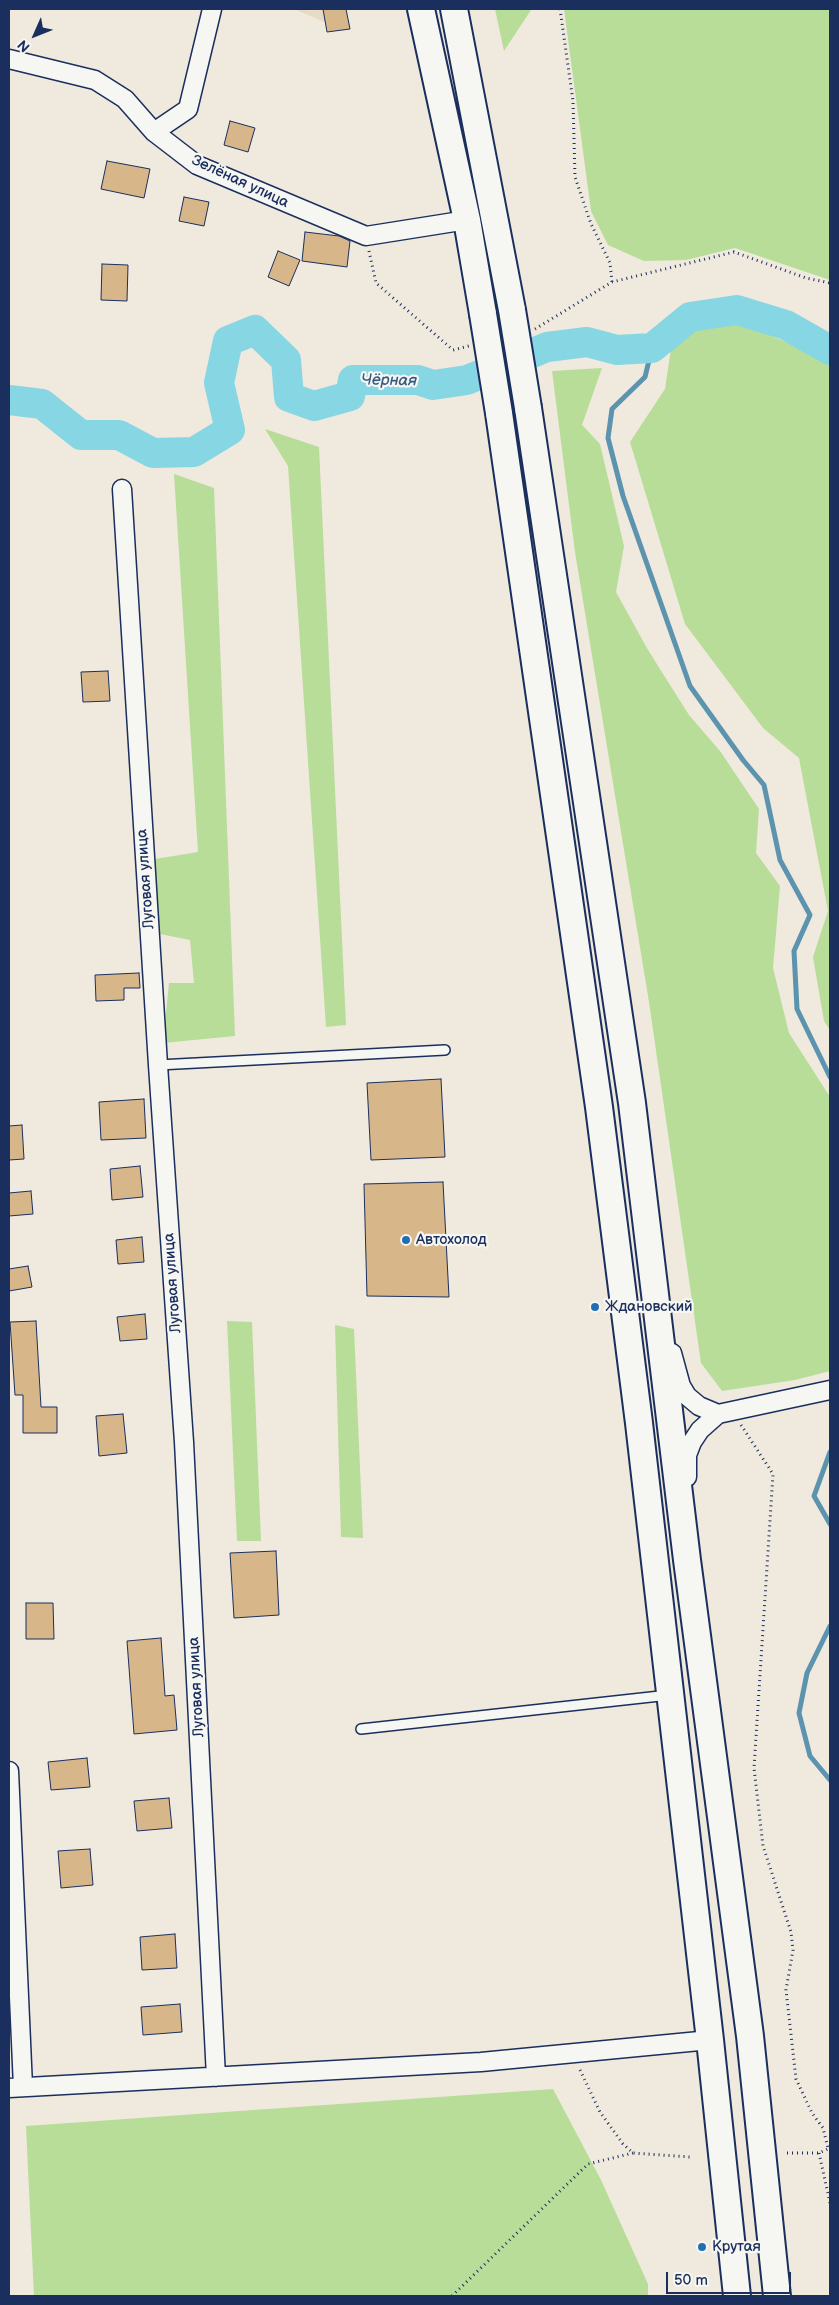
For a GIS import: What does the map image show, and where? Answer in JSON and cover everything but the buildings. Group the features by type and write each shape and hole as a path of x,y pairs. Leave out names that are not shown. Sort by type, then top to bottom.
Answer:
{"main road":[{"path":"420,9 467,220 483,314 499,413 599,1107 670,1694 737,2296"},
{"path":"454,9 512,310 528,408 632,1103 687,1560 750,2036 777,2296"}],"street":[{"path":"154,132 188,109 212,9"},
{"name":"Зелёная улица","path":"9,59 95,80 125,99 154,132 197,165 366,236"},
{"path":"366,236 467,220"},
{"name":"Луговая улица","path":"122,490 184,1442 216,2077"},
{"path":"655,1292 681,1386 687,1396 699,1406 725,1412"},
{"path":"687,1560 687,1455 692,1442 700,1430 725,1412 830,1390"},
{"path":"9,1771 16,2088 481,2062 710,2040"}],"lane":[{"path":"158,1065 445,1050"},
{"path":"361,1729 670,1694"}],"path":[{"path":"560,9 573,101 575,177 592,224 610,263 612,282"},
{"path":"366,236 376,283 453,350 471,346"},
{"path":"526,332 535,330 612,282 734,252 806,278 830,283"},
{"path":"725,1412 773,1474 754,1768 763,1846 791,1932 793,1950 786,1990 796,2079 812,2113 823,2128 829,2148 819,2153 787,2153"},
{"path":"572,2053 600,2112 623,2144 633,2154"},
{"path":"819,2153 830,2203"},
{"path":"452,2296 588,2164 633,2154 690,2157"}],"shaded area":[{"path":"294,9 332,9 335,26 334,26"}],"green space":[{"path":"495,9 531,10 504,51"},
{"path":"564,9 830,9 830,280 735,248 686,260 644,261 608,245 591,211"},
{"path":"703,317 760,331 828,360 830,368 830,1030 824,1021 813,957 828,911 799,758 763,728 685,624 630,442 665,389 672,342"},
{"path":"602,368 582,425 600,444 624,546 616,592 648,650 689,715 720,751 759,809 756,853 780,886 773,968 789,1033 830,1097 830,1371 795,1380 722,1391 701,1363 649,1002 575,552 552,371"},
{"path":"265,429 319,447 346,1025 326,1027 288,466"},
{"path":"174,474 214,488 235,1036 163,1043 169,983 194,983 190,940 140,930 137,862 198,852"},
{"path":"227,1321 252,1322 261,1541 237,1541"},
{"path":"335,1325 354,1329 363,1538 341,1537"},
{"path":"553,2089 601,2180 648,2284 648,2296 34,2296 26,2126"}],"waterway":[{"name":"Чёрная","path":"9,400 42,404 81,435 119,435 153,453 194,452 230,430 219,383 228,341 255,330 286,360 289,397 314,406 350,396 353,380 418,380 433,385 467,380 547,347 587,342 617,350 652,348 690,317 737,310 786,325 830,350"},
{"path":"652,348 645,377 612,409 608,438 623,496 690,686 743,760 764,785 780,860 810,915 794,951 797,1009 830,1077"},
{"path":"830,1452 814,1496 830,1524"},
{"path":"830,1626 807,1673 799,1713 810,1756 830,1780"}],"place":[{"name":"Автохолод","path":"406,1240"},
{"name":"Ждановский","path":"595,1307"},
{"name":"Крутая","path":"702,2247"}]}
